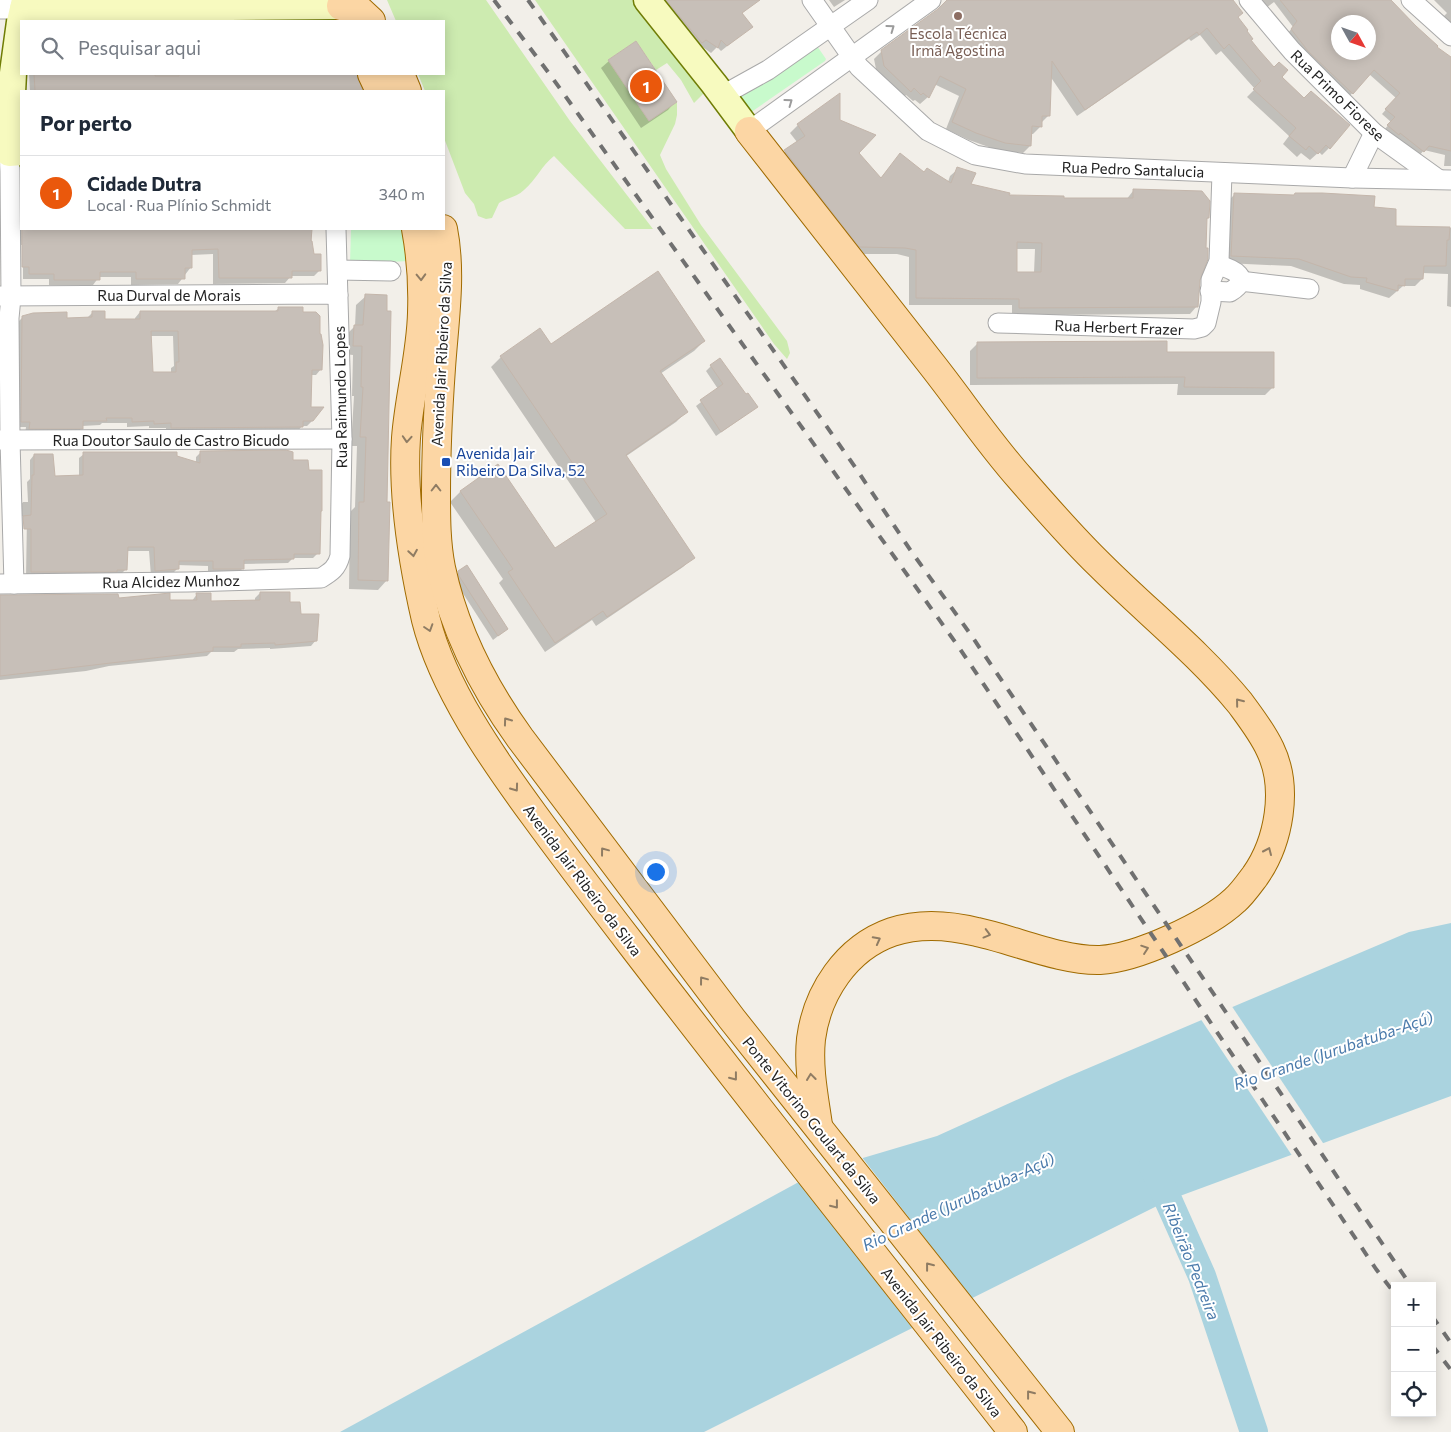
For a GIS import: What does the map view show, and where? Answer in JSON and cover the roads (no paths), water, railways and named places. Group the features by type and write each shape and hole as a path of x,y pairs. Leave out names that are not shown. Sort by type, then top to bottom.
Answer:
{"main road":[{"path":"368,0 378,20"},
{"path":"342,9 357,8 370,20"},
{"path":"372,75 380,90"},
{"path":"400,75 407,90"},
{"path":"749,131 1017,476 1099,565 1182,641 1223,683 1254,722 1271,751 1280,778 1280,808 1270,847 1258,872 1238,898 1215,916 1158,944 1123,956 1097,960 1068,957 975,931 939,926 917,927 890,933 861,948 836,973 819,1003 811,1038 810,1069 818,1126"},
{"name":"Avenida Jair Ribeiro da Silva","path":"416,230 421,271 422,314 406,437 405,472 413,554 426,622 446,675 477,731 505,775 568,861 704,1039 1013,1432"},
{"name":"Avenida Jair Ribeiro da Silva","path":"444,230 446,294 436,440 436,506 441,567 448,596 473,661 499,710 732,1019"},
{"path":"419,580 430,590 448,596"},
{"name":"Ponte Vitorino Goulart da Silva","path":"732,1019 1060,1432"}],"street":[{"path":"646,0 723,95 749,131 931,0"},
{"name":"Rua Pedro Santalucia","path":"812,0 859,67 928,131 975,155 1025,164 1352,178 1444,180"},
{"path":"723,95 768,70 868,0"},
{"name":"Rua Primo Fiorese","path":"1249,0 1292,51 1374,133 1444,180"},
{"path":"1411,0 1451,36"},
{"path":"7,584 5,440 8,318 6,296 16,6 342,9"},
{"path":"1352,178 1374,133"},
{"name":"Rua Herbert Frazer","path":"998,323 1194,329 1202,327 1206,322 1210,306 1211,280 1218,265 1222,173"},
{"name":"Rua Raimundo Lopes","path":"336,230 342,440 340,556 337,565"},
{"path":"1210,291 1230,292 1240,281 1240,276 1231,268 1218,265"},
{"path":"338,270 391,271"},
{"path":"1240,281 1309,289"},
{"name":"Rua Durval de Morais","path":"6,296 338,295"},
{"name":"Rua Doutor Saulo de Castro Bicudo","path":"5,440 342,440"},
{"name":"Rua Alcidez Munhoz","path":"7,584 320,578 332,572 337,565"}],"water":[{"name":"Rio Grande (Jurubatuba-Açú)","path":"1451,923 1451,1096 1169,1200 704,1432 340,1432 819,1171 937,1136 1065,1078 1409,932"}],"waterway":[{"name":"Ribeirão Pedreira","path":"1153,1166 1202,1276 1254,1432"}],"railway":[{"path":"494,0 551,76 958,646 1391,1289"},
{"path":"528,0 971,635 1408,1282"},
{"path":"1436,1322 1451,1343"},
{"path":"1436,1350 1451,1370"}],"place":[{"name":"Escola Técnica Irmã Agostina","path":"958,16"},
{"name":"Cidade Dutra","path":"646,86"},
{"name":"Avenida Jair Ribeiro Da Silva, 52","path":"446,462"}]}
